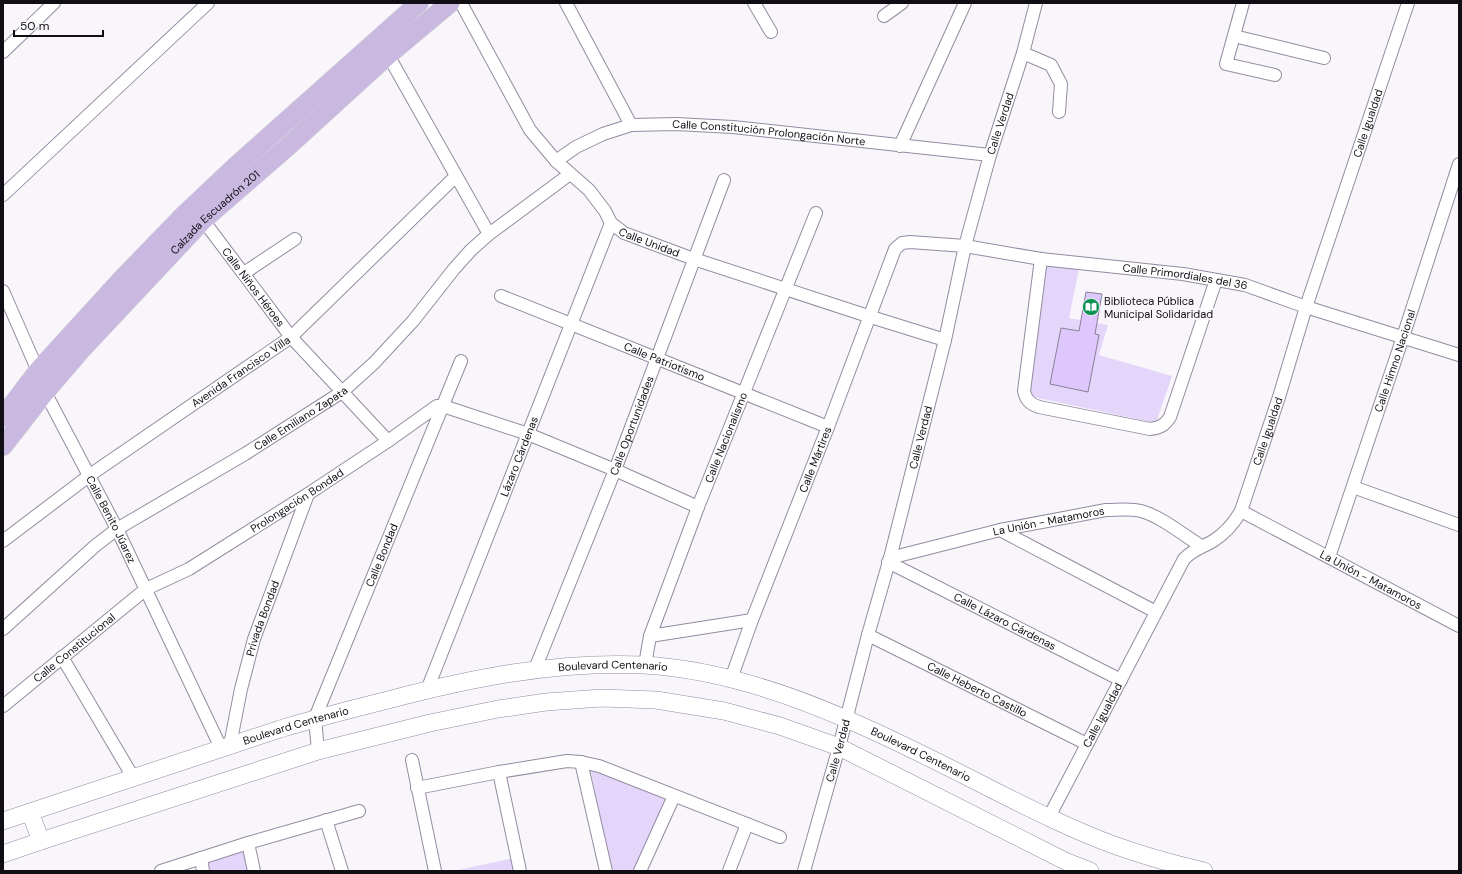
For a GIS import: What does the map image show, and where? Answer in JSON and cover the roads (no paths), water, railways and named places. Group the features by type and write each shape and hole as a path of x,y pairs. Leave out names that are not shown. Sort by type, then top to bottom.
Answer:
{"main road":[{"name":"Calzada Escuadrón 201","path":"3,418 38,371 122,279 184,216 236,166 419,3"},
{"name":"Calzada Escuadrón 201","path":"3,446 45,392 81,350 203,220 286,148 388,55 450,3"},
{"name":"Boulevard Centenario","path":"3,821 315,718 426,690 481,678 535,669 596,665 645,666 692,671 731,679 790,696 846,719 958,772 1048,818 1109,843 1168,862 1204,871"},
{"path":"3,854 41,840 318,752 430,723 498,709 546,702 602,698 656,700 724,712 780,726 839,747 1067,862 1090,871"},
{"path":"30,812 41,840"}],"street":[{"path":"3,52 54,3"},
{"path":"3,195 208,3"},
{"name":"Calle Unidad","path":"461,3 530,130 556,161 589,190 605,211 611,223 624,233 694,259 945,340"},
{"path":"566,3 631,125"},
{"path":"754,3 771,32"},
{"path":"884,16 902,3"},
{"path":"900,146 965,3"},
{"name":"Calle Verdad","path":"804,871 889,560 945,340 965,246 990,155 1036,3"},
{"path":"1243,3 1226,64 1275,75"},
{"name":"Calle Igualdad","path":"1048,818 1184,559 1192,551 1212,542 1222,535 1241,511 1279,397 1306,306 1408,3"},
{"path":"1234,36 1324,58"},
{"path":"1022,53 1051,64 1061,84 1059,112"},
{"path":"388,55 489,234"},
{"name":"Calle Constitución Prolongación Norte","path":"556,161 576,147 602,134 631,125 676,124 733,127 990,155"},
{"name":"Calle Himno Nacional","path":"1329,558 1459,164"},
{"name":"Calle Emiliano Zapata","path":"3,629 95,546 117,529 245,454 342,392 374,363 413,321 454,269 472,250 489,234 570,174"},
{"name":"Avenida Francisco Villa","path":"3,541 90,475 291,337 456,176"},
{"name":"Calle Oportunidades","path":"535,669 615,470 724,180"},
{"name":"Calle Nacionalismo","path":"645,666 650,636 698,507 816,213"},
{"name":"Calle Niños Héroes","path":"203,220 291,337 388,441"},
{"name":"Lázaro Cárdenas","path":"426,690 611,223"},
{"path":"244,273 295,239"},
{"name":"Calle Primordiales del 36","path":"902,243 910,242 965,246 1041,259 1143,269 1245,285 1459,355"},
{"name":"Calle Mártires","path":"731,679 752,620 871,317 895,249 902,243"},
{"path":"1041,259 1024,391 1026,399 1031,404 1039,407 1150,429 1160,428 1170,417 1216,280"},
{"name":"Calle Benito Júarez","path":"3,291 38,371 45,392 65,433 90,475 225,747"},
{"name":"Calle Patriotismo","path":"501,296 828,427"},
{"name":"Calle Bondad","path":"318,752 315,718 461,360"},
{"path":"443,406 528,434 615,470 698,507"},
{"name":"Prolongación Bondad","path":"146,589 189,569 308,494 388,441 432,408 443,406"},
{"path":"1353,487 1459,524"},
{"name":"Privada Bondad","path":"225,747 254,640 308,494"},
{"name":"La Unión - Matamoros","path":"889,560 1000,530 1106,510 1122,509 1140,511 1159,519 1201,546"},
{"name":"La Unión - Matamoros","path":"1241,511 1459,626"},
{"path":"1000,530 1156,612"},
{"name":"Calle Lázaro Cárdenas","path":"889,560 1121,680"},
{"name":"Calle Constitucional","path":"3,706 146,589"},
{"path":"650,636 752,620"},
{"name":"Calle Heberto Castillo","path":"868,635 1087,744"},
{"path":"62,658 133,777"},
{"path":"412,760 435,871"},
{"path":"417,788 566,761 581,762 599,766 780,837"},
{"path":"581,762 606,871"},
{"path":"499,772 520,871"},
{"path":"640,871 674,796"},
{"path":"161,871 248,843 359,811"},
{"path":"326,820 342,871"},
{"path":"729,871 747,824"},
{"path":"248,843 254,871"},
{"path":"202,858 203,871"}],"place":[{"name":"Biblioteca Pública Municipal Solidaridad","path":"1091,307"}]}
